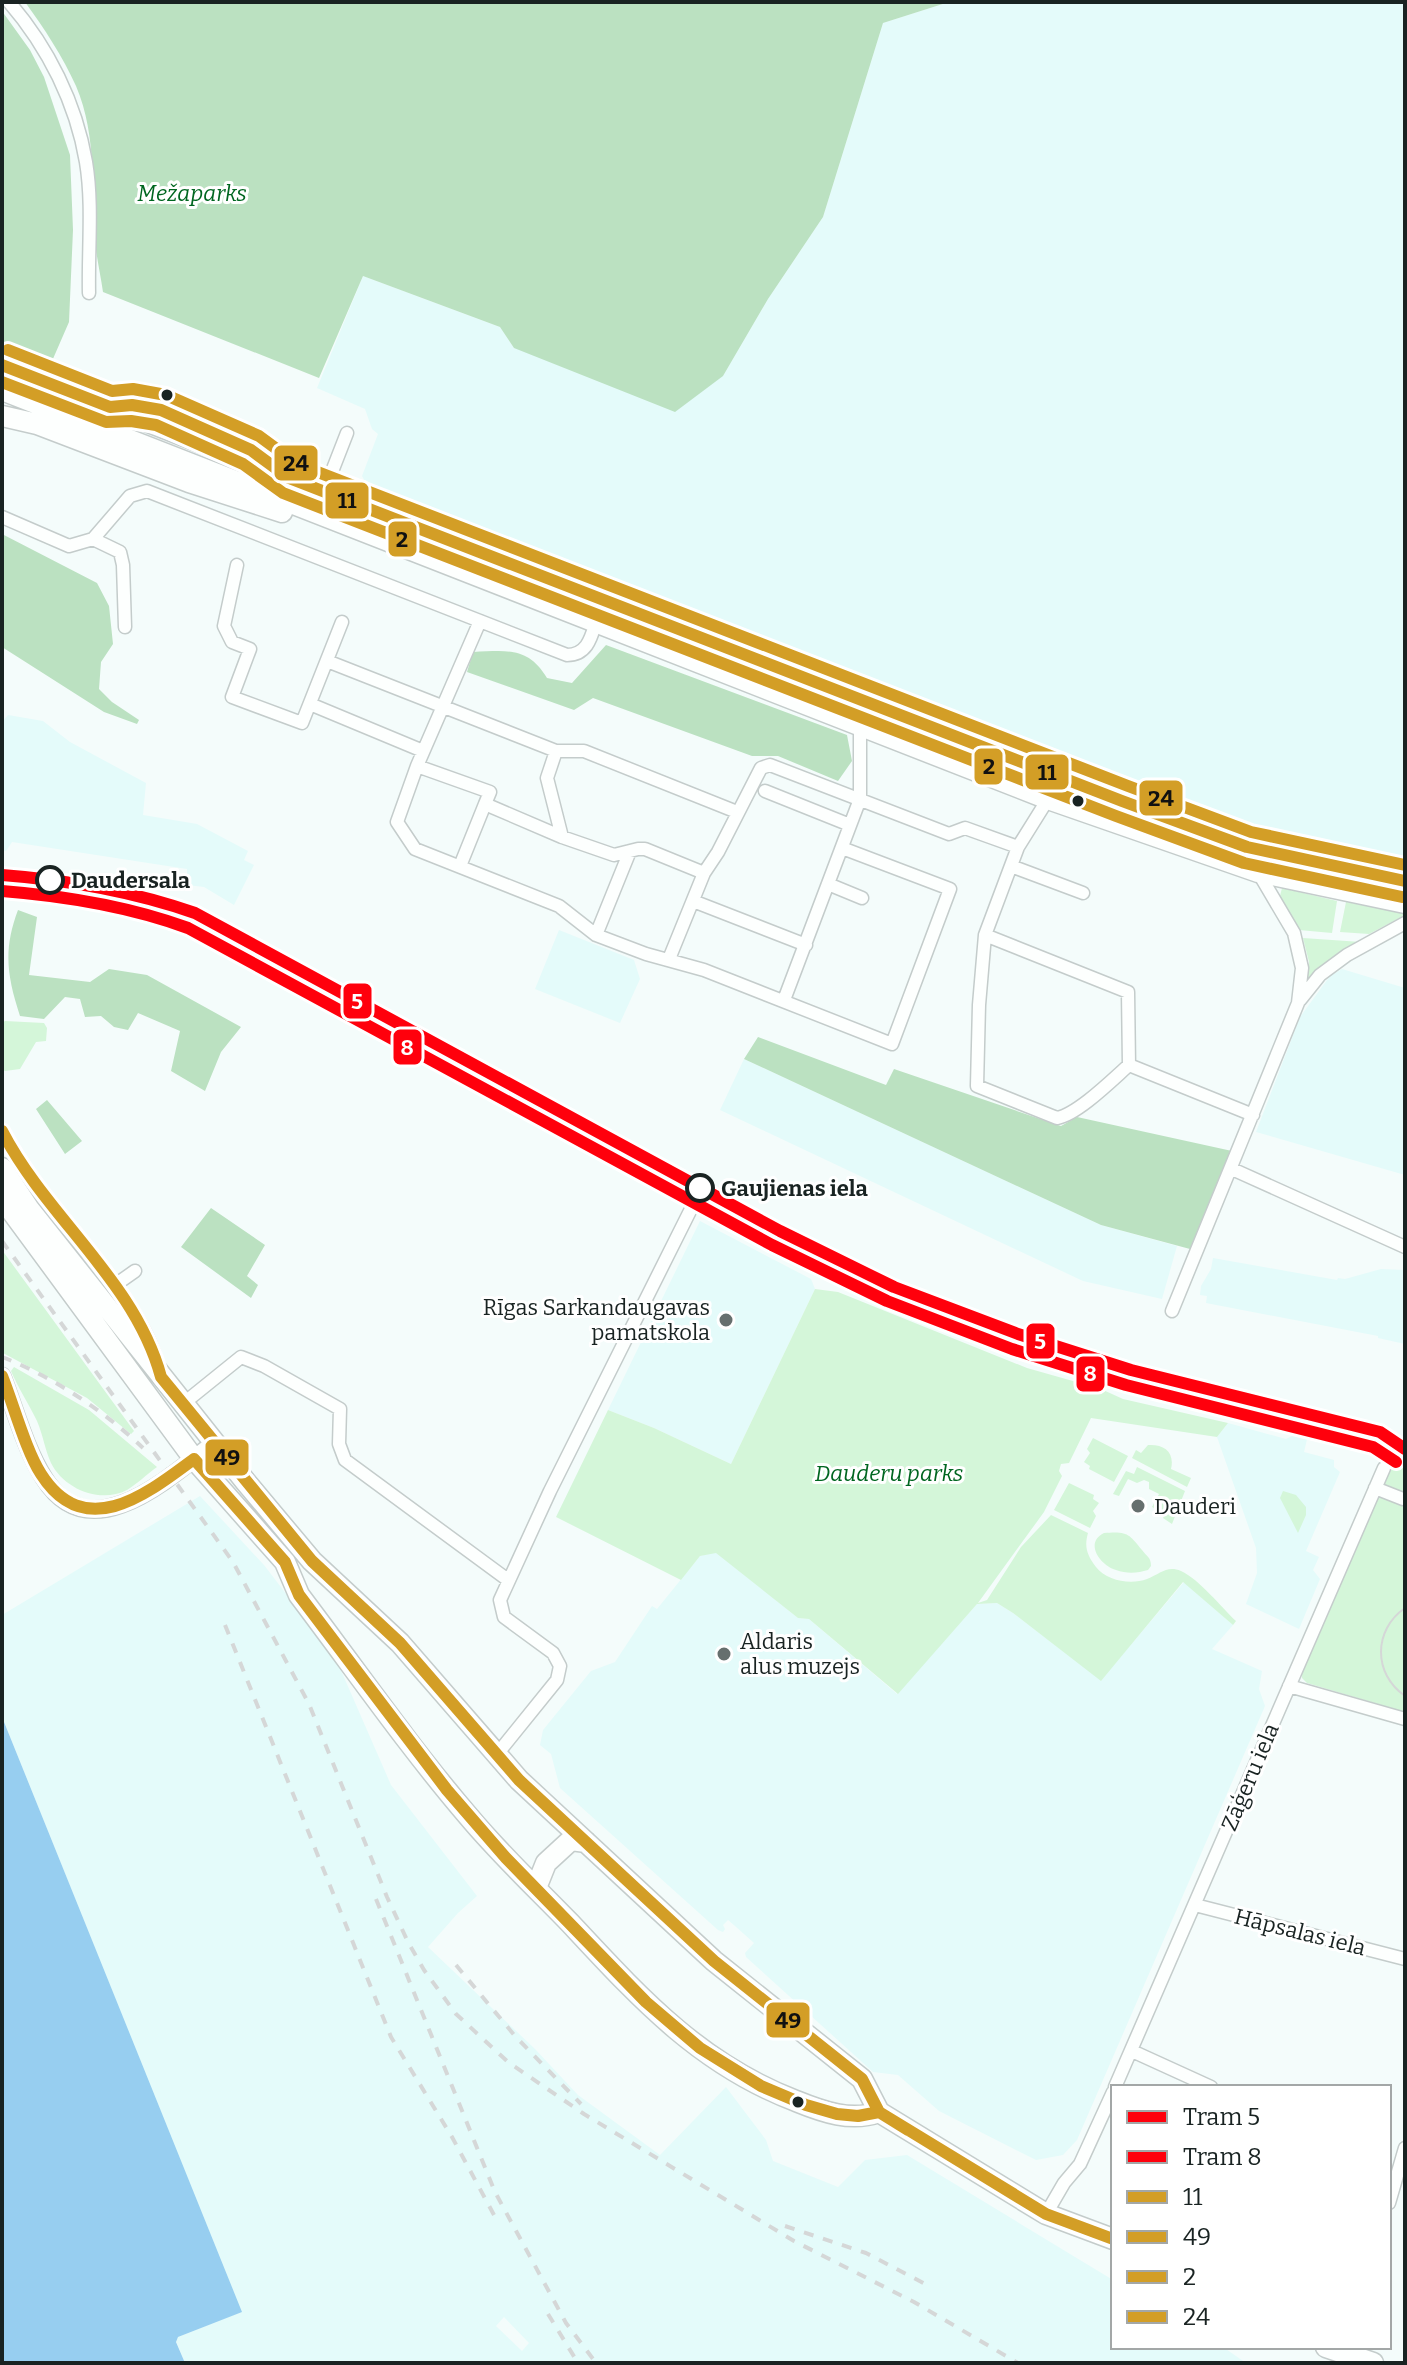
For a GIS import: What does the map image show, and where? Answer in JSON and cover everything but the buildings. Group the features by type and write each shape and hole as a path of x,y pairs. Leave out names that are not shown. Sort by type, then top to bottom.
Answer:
{"main road":[{"path":"2,365 1106,795 1247,847 1405,881"},
{"path":"2,390 1097,817 1258,872 1405,903"},
{"path":"2,416 37,424 227,495 313,522 342,522"},
{"path":"1097,817 1106,795"},
{"path":"2,1168 29,1209 161,1377 312,1561 400,1643 519,1780 714,1961 862,2079 879,2112 1046,2214 1111,2238"},
{"path":"2,1198 194,1459 285,1562 299,1595 467,1815 627,1986 670,2027 759,2087 838,2115 863,2117 879,2112"},
{"path":"536,1888 546,1863 571,1840 586,1842"},
{"path":"1339,2349 1373,2363"}],"street":[{"path":"9,2 47,56 75,116 88,186 89,293"},
{"path":"324,492 347,433"},
{"path":"2,517 69,546 93,539 130,496 147,491 567,655 574,655 588,644 596,622"},
{"path":"93,539 120,552 125,627"},
{"path":"237,565 224,626 232,642 250,649 232,697 302,723 342,622"},
{"path":"480,621 423,751 397,822 415,849 559,906 596,935 784,1000 892,1044 950,889 842,848"},
{"path":"327,661 556,751 584,751 737,812"},
{"path":"310,704 423,751"},
{"path":"784,1000 860,799 860,723"},
{"path":"556,751 547,778 562,837"},
{"path":"669,959 704,873 761,768 770,765 949,834 965,828 1018,847"},
{"path":"417,766 490,792 460,866"},
{"path":"765,791 850,825"},
{"path":"1048,799 1018,847 985,935 977,1086 1057,1118 1088,1099 1129,1065"},
{"path":"485,804 614,855 645,849 704,873"},
{"path":"596,935 630,851"},
{"path":"1011,866 1083,893"},
{"path":"1172,1311 1298,1003 1302,968 1294,933 1258,872"},
{"path":"828,884 862,898"},
{"path":"2,889 128,906 198,931 467,1077 687,1191 692,1197 693,1205 550,1491 500,1600 504,1617 553,1653 560,1666 557,1680 498,1753"},
{"path":"693,901 806,945"},
{"path":"1298,1003 1320,975 1347,955 1405,923"},
{"path":"985,935 1128,992 1129,1065"},
{"path":"1129,1065 1253,1115"},
{"path":"2,1131 41,1194 115,1285 153,1348 161,1377"},
{"path":"1232,1169 1405,1247"},
{"path":"115,1285 135,1271"},
{"path":"184,1403 241,1357 264,1366 340,1409 339,1444 345,1460 508,1580"},
{"path":"2,1376 40,1473 50,1487 82,1509 109,1509 129,1504 215,1442"},
{"name":"Zāģeru iela","path":"1116,2085 1384,1468"},
{"path":"1375,1488 1403,1499"},
{"path":"1289,1686 1405,1719"},
{"name":"Hāpsalas iela","path":"1195,1905 1405,1959"},
{"path":"1132,2051 1207,2085"},
{"name":"Zāģeru iela","path":"1046,2214 1064,2183 1080,2164 1111,2097"},
{"path":"1391,2196 1405,2148"}],"shaded area":[{"path":"949,2 1405,2 1405,861 1310,847 1168,802 372,494 362,476 378,434 372,429 365,409 317,388 363,276 500,327 514,348 723,376 768,299 823,217 883,23"},
{"path":"8,715 43,721 70,742 146,783 143,815 197,824 248,851 244,860 254,865 234,905 204,887 187,885 187,869 12,842 6,851 2,850 2,722"},
{"path":"559,930 634,960 640,979 620,1023 535,989"},
{"path":"1342,969 1405,988 1405,1175 1256,1132 1300,1017 1330,976"},
{"path":"744,1059 1101,1225 1177,1246 1162,1299 1083,1281 720,1110"},
{"name":"Rīgas Sarkandaugavas pamatskola","path":"700,1221 811,1279 815,1289 731,1464 608,1410"},
{"path":"1213,1258 1337,1280 1381,1269 1405,1270 1405,1344 1206,1303 1207,1296 1200,1295 1201,1286 1211,1269"},
{"path":"1228,1423 1286,1439 1310,1427 1304,1452 1334,1460 1334,1467 1340,1472 1306,1551 1319,1557 1313,1570 1320,1579 1299,1629 1246,1604 1257,1573 1256,1548 1217,1437"},
{"path":"200,1496 264,1565 336,1659 391,1785 477,1896 428,1947 535,2049 578,2095 660,2155 726,2087 766,2140 773,2161 838,2187 865,2160 907,2155 1111,2279 1111,2349 1226,2349 1246,2363 185,2363 176,2341 178,2337 241,2312 2,1717 2,1615","holes":["504,2317 529,2343 522,2351 496,2326"]},
{"path":"716,1552 798,1618 809,1619 897,1694 977,1604 997,1603 1101,1680 1184,1582 1233,1625 1212,1649 1262,1671 1259,1689 1265,1706 1077,2140 1063,2155 1036,2160 939,2111 898,2075 873,2072 746,1957 745,1953 754,1943 728,1920 723,1925 723,1932 718,1930 560,1788 551,1754 540,1745 543,1730 591,1671 615,1662 652,1606 657,1609 700,1556"}],"green space":[{"name":"Mežaparks","path":"25,2 949,2 883,23 823,217 768,299 723,376 675,412 514,348 500,327 363,276 319,378 103,292 96,250 91,146 83,105 65,64"},
{"path":"2,11 30,50 44,77 70,155 73,230 69,322 49,368 2,349"},
{"path":"2,534 97,583 109,606 113,644 101,662 99,689 139,720 137,724 104,712 2,647"},
{"path":"606,645 847,735 852,761 838,781 778,756 752,756 593,698 574,710 467,672 473,652 506,651 532,660 547,678 572,683"},
{"path":"1282,888 1337,901 1332,933 1299,930 1280,896"},
{"path":"1346,902 1405,915 1369,934 1340,932"},
{"path":"18,910 37,917 29,975 90,982 109,969 147,975 241,1027 221,1052 205,1091 171,1071 180,1031 138,1013 128,1030 114,1027 101,1016 85,1017 80,999 65,997 44,1019 20,1016 8,963 10,938"},
{"path":"1303,938 1361,942 1306,987 1309,962"},
{"path":"2,1023 44,1023 47,1028 46,1041 36,1042 20,1069 2,1069"},
{"path":"758,1037 886,1085 894,1069 1061,1126 1077,1117 1232,1151 1190,1249 1101,1225 744,1059"},
{"path":"47,1100 82,1141 65,1154 36,1109"},
{"path":"211,1208 265,1245 247,1276 258,1285 251,1298 181,1247"},
{"path":"2,1250 134,1431 131,1434 87,1398 3,1353"},
{"name":"Dauderu parks","path":"815,1289 838,1292 1027,1368 1101,1389 1123,1399 1228,1423 1217,1437 1091,1418 1069,1463 1061,1464 1059,1471 1062,1476 1044,1512 978,1603 987,1600 1021,1547 1051,1515 1088,1533 1088,1555 1106,1576 1134,1582 1176,1569 1203,1587 1236,1621 1233,1625 1183,1582 1101,1681 997,1603 977,1604 898,1694 809,1619 798,1618 716,1553 700,1556 681,1580 556,1517 608,1410 731,1464"},
{"path":"14,1367 89,1410 157,1467 131,1488 117,1494 95,1494 74,1487 51,1463 37,1421 11,1371"},
{"path":"1093,1438 1128,1456 1114,1482 1089,1469 1090,1466 1084,1462 1090,1453 1087,1449"},
{"path":"1148,1445 1167,1450 1171,1469 1191,1478 1187,1487 1132,1458 1136,1450 1141,1453"},
{"path":"1398,1463 1405,1467 1405,1712 1307,1683 1302,1678 1391,1465"},
{"path":"1137,1467 1185,1491 1172,1524 1163,1518 1165,1514 1152,1507 1159,1494 1149,1489 1149,1482 1144,1480 1137,1483 1128,1479 1119,1496 1113,1494 1126,1471 1134,1474"},
{"path":"1069,1483 1094,1495 1093,1499 1099,1503 1093,1511 1096,1516 1090,1528 1054,1510"},
{"path":"1283,1491 1296,1495 1306,1507 1298,1533 1280,1498"},
{"path":"1104,1533 1123,1533 1131,1537 1149,1559 1151,1566 1148,1570 1124,1572 1105,1564 1095,1548 1098,1537"}],"water":[{"path":"2,1717 242,2312 178,2337 176,2342 185,2363 2,2363"}],"tram line":[{"name":"5","path":"2,875 100,888 148,898 195,913 780,1231 894,1287 1018,1334 1131,1370 1380,1432 1405,1449"},
{"name":"8","path":"2,891 96,903 188,928 772,1245 887,1301 1012,1349 1126,1385 1373,1447 1396,1462"},
{"path":"1405,1608 1387,1628 1381,1652 1387,1676 1405,1696"}],"railway":[{"path":"2,1241 233,1562 309,1704 408,1942 456,2014 508,2062 584,2114 794,2241 914,2302 1018,2363"},
{"path":"2,1357 40,1374 77,1396 143,1448"},
{"path":"225,1625 391,2037 452,2137 494,2215"},
{"path":"376,1899 495,2192 566,2323 596,2363"},
{"path":"456,1965 515,2036 581,2104"},
{"path":"785,2226 866,2253 931,2287"},
{"path":"548,2314 578,2363"}],"transit line":[{"name":"24","path":"8,350 112,391 133,389 166,395 259,436 297,464 1251,832 1405,865"},
{"name":"11","path":"2,365 110,407 132,405 161,410 251,450 289,478 1247,847 1405,881"},
{"name":"2","path":"2,382 106,422 131,421 156,425 243,464 283,493 1116,816 1244,863 1402,897"},
{"name":"49","path":"2,1131 42,1193 132,1310 149,1342 161,1377 312,1561 400,1643 519,1780 714,1961 862,2079 879,2112 1046,2214 1111,2238"},
{"name":"49","path":"2,1376 35,1464 58,1495 77,1506 96,1509 116,1506 156,1486 194,1459 285,1562 299,1595 447,1790 506,1858 646,2002 700,2048 761,2086 806,2105 837,2114 858,2116 879,2112 908,2130"}],"place":[{"name":"Daudersala","path":"50,880"},
{"name":"Gaujienas iela","path":"700,1188"},
{"name":"Rīgas Sarkandaugavas pamatskola","path":"726,1320"},
{"name":"Dauderi","path":"1138,1506"},
{"name":"Aldaris alus muzejs","path":"724,1654"}]}
